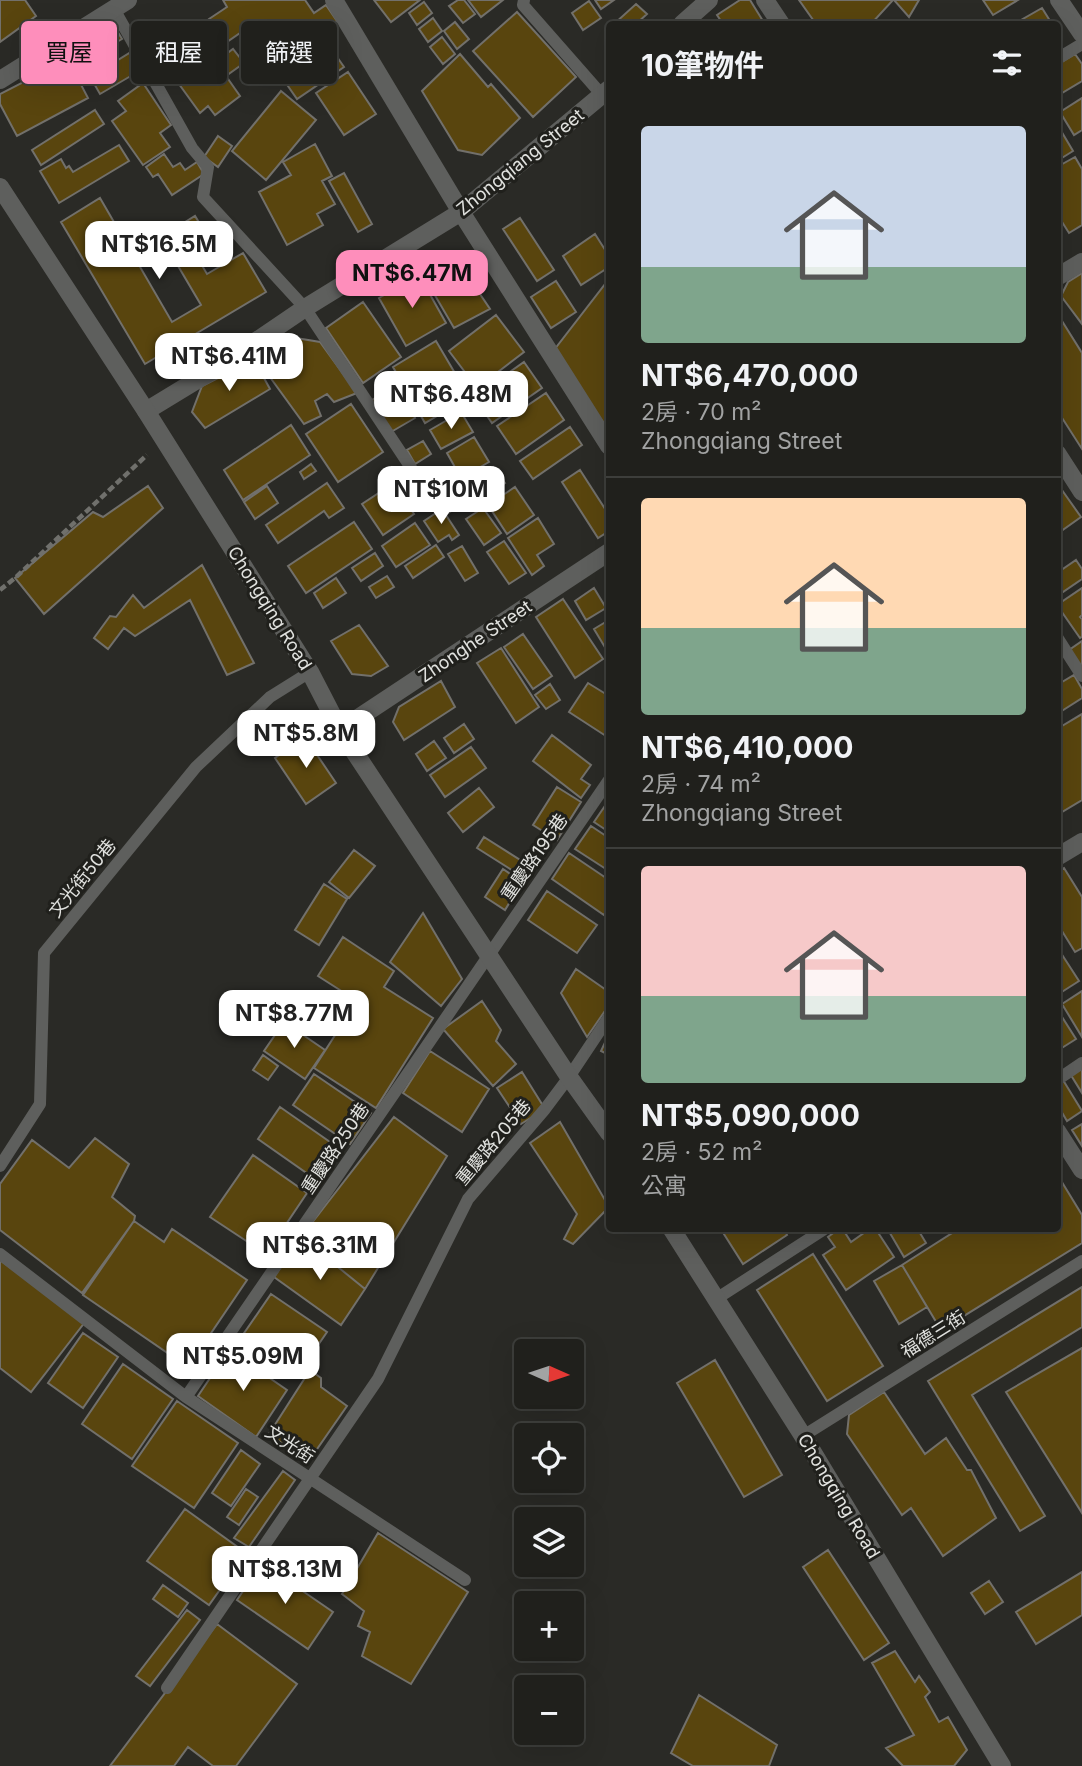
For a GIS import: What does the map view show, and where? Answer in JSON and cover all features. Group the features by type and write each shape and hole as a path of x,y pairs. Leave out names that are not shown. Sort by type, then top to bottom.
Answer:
{"street":[{"path":"334,0 461,212 606,441"},
{"path":"684,21 709,0"},
{"path":"765,0 778,21"},
{"path":"1059,0 1082,34"},
{"path":"0,80 112,6"},
{"name":"Zhongqiang Street","path":"145,411 461,212 606,92"},
{"name":"Chongqing Road","path":"0,187 310,672 341,730 569,1077 606,1129"},
{"path":"1061,275 1082,262"},
{"path":"1061,459 1082,492"},
{"name":"Zhonghe Street","path":"341,730 606,554"},
{"path":"1061,855 1082,842"},
{"path":"1061,1137 1082,1170"},
{"name":"Chongqing Road","path":"674,1232 803,1436 1002,1766"}],"lane":[{"path":"524,0 523,5 606,92"},
{"path":"112,6 192,148 208,167 203,198 305,309 433,501"},
{"path":"1061,57 1082,44"},
{"path":"1061,646 1082,676"},
{"name":"文光街50巷","path":"0,1166 40,1104 44,953 196,767 270,696 310,672"},
{"name":"重慶路195巷","path":"489,954 606,784"},
{"name":"重慶路250巷","path":"186,1397 489,954"},
{"name":"重慶路205巷","path":"167,1688 377,1379 468,1199 545,1109 606,1022"},
{"path":"1061,1077 1082,1063"},
{"path":"716,1299 820,1232"},
{"name":"文光街","path":"0,1254 186,1397 465,1580"},
{"name":"福德三街","path":"803,1436 1082,1261"}],"path":[{"path":"0,590 163,440"}],"building":[{"path":"0,0 25,0 36,16 29,21 21,21 21,27 0,42"},
{"path":"223,0 305,0 314,13 326,5 337,21 241,21 241,32 227,42 227,21 209,19 227,7"},
{"path":"374,0 420,0 391,22"},
{"path":"458,0 464,0 475,14 463,23 449,6"},
{"path":"468,0 503,0 481,17"},
{"path":"595,0 614,0 601,9"},
{"path":"740,0 750,0 763,21 721,21 717,15"},
{"path":"799,0 893,0 874,21 814,21"},
{"path":"894,0 919,0 909,17"},
{"path":"983,0 1018,0 993,15"},
{"path":"589,1 601,18 583,30 572,13"},
{"path":"424,2 432,13 417,25 409,13"},
{"path":"636,4 647,14 639,21 617,21"},
{"path":"1042,8 1050,21 1019,21"},
{"path":"517,12 576,77 533,117 473,51"},
{"path":"433,18 442,31 428,42 419,29"},
{"path":"455,22 469,39 457,49 444,31"},
{"path":"442,37 455,54 443,64 430,47"},
{"path":"233,49 241,59 241,65 227,75 227,53"},
{"path":"131,52 131,76 100,94 94,84 117,84 117,61"},
{"path":"460,54 488,87 491,84 520,118 482,155 458,150 422,91"},
{"path":"1075,54 1082,64 1082,81 1061,94 1061,63"},
{"path":"337,57 344,67 337,72"},
{"path":"348,72 376,114 344,135 316,93 330,84 337,84 337,79"},
{"path":"227,77 240,96 215,115 208,106 200,113 179,84 227,84"},
{"path":"21,83 81,84 88,98 17,136 0,104 0,94"},
{"path":"144,84 171,125 160,133 170,147 143,165 112,121 126,111 118,101"},
{"path":"287,84 319,84 297,99"},
{"path":"281,91 316,120 266,180 232,151"},
{"path":"1082,98 1082,130 1074,135 1061,111"},
{"path":"95,110 104,124 41,165 32,150"},
{"path":"1061,131 1073,151 1061,158"},
{"path":"218,136 232,146 218,167 204,157"},
{"path":"315,144 332,176 322,181 335,204 317,214 323,225 287,245 259,192 291,175 283,162"},
{"path":"119,145 129,161 59,203 40,171 61,159 66,168 69,166 73,172"},
{"path":"164,154 173,167 180,163 185,170 197,162 204,174 172,195 158,174 153,177 146,167"},
{"path":"1075,157 1082,169 1082,225 1069,233 1061,220 1061,165"},
{"path":"344,173 372,224 358,232 329,181"},
{"path":"100,198 172,322 201,305 161,237 195,216 211,242 194,252 207,274 243,253 266,292 145,364 61,222"},
{"path":"520,218 554,270 537,281 503,229"},
{"path":"595,234 606,251 606,269 581,285 563,256"},
{"path":"436,263 461,266 490,309 454,328 422,273"},
{"path":"1082,273 1082,324 1061,296 1068,282"},
{"path":"419,275 446,323 406,346 379,298"},
{"path":"556,281 576,312 551,328 531,297"},
{"path":"606,283 606,426 551,354"},
{"path":"363,302 401,357 363,383 326,328"},
{"path":"496,315 524,352 477,388 449,351"},
{"path":"1061,319 1082,353 1082,449 1061,416"},
{"path":"296,338 320,342 357,393 334,402 327,394 315,401 321,416 304,424 259,362"},
{"path":"436,341 469,397 425,423 393,367"},
{"path":"254,360 270,389 205,428 192,412 202,386"},
{"path":"524,362 542,388 492,423 474,397"},
{"path":"396,385 415,418 391,432 372,400"},
{"path":"546,393 564,420 516,454 497,426"},
{"path":"351,404 383,452 338,482 306,434"},
{"path":"461,412 473,432 441,449 430,430"},
{"path":"291,425 310,455 243,500 224,470"},
{"path":"570,427 582,445 533,479 520,461"},
{"path":"474,437 489,462 461,478 447,453"},
{"path":"423,441 431,454 415,464 407,450"},
{"path":"311,464 316,471 304,479 300,472"},
{"path":"493,467 505,483 474,505 463,488"},
{"path":"444,469 464,503 448,513 428,478"},
{"path":"580,470 606,510 606,533 598,538 562,482"},
{"path":"327,483 344,508 329,518 324,511 278,543 266,525"},
{"path":"394,483 414,514 383,535 362,504"},
{"path":"148,486 163,508 44,614 15,578 93,512 103,517"},
{"path":"267,486 278,503 255,519 244,502"},
{"path":"515,487 534,515 507,534 488,505"},
{"path":"1061,489 1081,517 1061,531"},
{"path":"483,508 501,533 484,545 466,519"},
{"path":"442,509 459,535 452,540 449,535 438,542 424,521"},
{"path":"538,518 554,544 537,555 544,566 532,575 508,538"},
{"path":"354,522 372,549 306,593 288,566"},
{"path":"415,523 430,545 396,567 382,546"},
{"path":"504,541 526,573 509,584 487,552"},
{"path":"436,545 444,557 413,578 405,566"},
{"path":"462,546 478,573 465,581 448,554"},
{"path":"375,553 383,566 361,581 352,568"},
{"path":"1076,560 1082,569 1082,579 1061,593 1061,570"},
{"path":"202,565 254,663 227,675 190,600 135,636 124,628 108,649 94,638 110,616 116,617 133,595 144,608"},
{"path":"387,576 394,587 376,598 369,587"},
{"path":"336,578 346,593 323,608 314,593"},
{"path":"594,588 606,608 586,620 575,601"},
{"path":"1082,588 1082,637 1080,638 1061,611 1061,602"},
{"path":"563,599 603,659 575,678 536,617"},
{"path":"606,622 606,649 594,629"},
{"path":"359,625 388,666 371,676 352,674 331,641"},
{"path":"523,634 552,676 533,689 504,647"},
{"path":"1082,641 1082,670 1069,650"},
{"path":"501,648 539,707 516,723 477,663"},
{"path":"1074,675 1082,689 1082,698 1061,711 1061,683"},
{"path":"441,681 455,707 404,740 393,722 399,707"},
{"path":"588,683 606,694 606,736 569,712"},
{"path":"550,684 560,700 546,709 535,695"},
{"path":"1082,714 1082,800 1061,813 1061,727"},
{"path":"464,724 474,739 454,753 444,738"},
{"path":"552,735 591,765 581,779 590,785 581,798 533,761"},
{"path":"305,737 336,783 306,804 275,758"},
{"path":"434,741 446,758 427,771 416,754"},
{"path":"471,747 486,768 445,797 430,775"},
{"path":"557,787 581,802 557,840 533,825"},
{"path":"479,788 494,807 463,832 448,813"},
{"path":"606,804 606,830 594,822"},
{"path":"591,826 606,836 606,869 575,849"},
{"path":"484,837 525,863 518,874 477,848"},
{"path":"354,850 375,866 349,898 329,882"},
{"path":"569,853 606,878 604,915 552,879"},
{"path":"1064,868 1082,897 1082,948 1075,952 1061,929 1061,870"},
{"path":"503,869 522,882 505,910 485,897"},
{"path":"324,884 347,899 319,945 295,930"},
{"path":"547,891 597,925 577,953 528,920"},
{"path":"423,913 462,979 441,1006 390,962"},
{"path":"343,937 394,971 384,987 433,1018 376,1108 314,1068 357,1001 318,976"},
{"path":"1061,953 1079,981 1061,992"},
{"path":"576,969 606,990 606,1009 587,1037 561,993"},
{"path":"1082,991 1082,1037 1062,1004"},
{"path":"482,1001 501,1030 496,1041 516,1064 493,1086 443,1029"},
{"path":"1061,1015 1076,1039 1061,1048"},
{"path":"284,1022 325,1050 305,1079 264,1051"},
{"path":"606,1040 606,1054 601,1051"},
{"path":"430,1051 489,1089 462,1132 403,1093"},
{"path":"263,1055 278,1066 268,1080 253,1070"},
{"path":"1082,1064 1082,1093 1069,1072"},
{"path":"522,1072 545,1109 521,1124 497,1088"},
{"path":"314,1074 371,1113 350,1144 293,1105"},
{"path":"1063,1080 1082,1111 1067,1121 1061,1111"},
{"path":"280,1107 340,1149 318,1181 258,1139"},
{"path":"394,1117 447,1156 365,1289 301,1237"},
{"path":"560,1122 606,1202 606,1210 573,1244 564,1239 577,1214 530,1143"},
{"path":"1082,1124 1082,1146 1072,1130"},
{"path":"95,1138 129,1164 112,1197 135,1216 82,1293 0,1230 0,1184 32,1140 69,1168"},
{"path":"253,1155 307,1193 266,1254 210,1217"},
{"path":"1061,1181 1082,1215 1082,1243 941,1330 902,1265 952,1233 1061,1232"},
{"path":"134,1221 164,1242 172,1229 247,1280 188,1367 83,1295"},
{"path":"723,1232 785,1232 787,1235 743,1264"},
{"path":"835,1232 845,1232 851,1242 865,1232 878,1232 894,1257 846,1290 823,1255 835,1247 828,1237"},
{"path":"889,1232 919,1232 926,1243 904,1257"},
{"path":"301,1237 365,1289 341,1325 274,1277"},
{"path":"813,1254 883,1366 827,1401 757,1290"},
{"path":"0,1260 85,1322 31,1392 0,1368"},
{"path":"902,1265 927,1307 899,1324 874,1281"},
{"path":"1082,1287 1082,1327 972,1395 1045,1516 1020,1531 928,1381"},
{"path":"271,1294 327,1332 296,1377 240,1339"},
{"path":"83,1333 118,1357 83,1408 48,1383"},
{"path":"1082,1348 1082,1513 1006,1392"},
{"path":"229,1350 287,1390 256,1437 198,1396"},
{"path":"715,1360 782,1475 744,1497 677,1383"},
{"path":"123,1364 173,1399 132,1459 82,1424"},
{"path":"310,1370 321,1378 321,1387 347,1406 308,1462 269,1434"},
{"path":"884,1392 925,1454 946,1438 967,1470 971,1470 996,1518 943,1556 911,1508 902,1515 847,1434 849,1415"},
{"path":"177,1401 238,1443 194,1508 132,1466"},
{"path":"241,1450 260,1464 231,1506 212,1493"},
{"path":"283,1471 295,1480 249,1547 234,1538"},
{"path":"246,1489 258,1497 239,1525 227,1517"},
{"path":"185,1509 246,1553 209,1605 147,1561"},
{"path":"378,1533 468,1592 411,1684 362,1656 370,1632 358,1626 364,1611 342,1594"},
{"path":"828,1550 889,1643 864,1660 803,1567"},
{"path":"262,1563 333,1612 308,1649 237,1600"},
{"path":"1082,1572 1082,1615 1036,1644 1016,1612"},
{"path":"989,1581 1003,1602 985,1614 971,1593"},
{"path":"163,1585 188,1603 178,1617 153,1599"},
{"path":"187,1610 200,1620 150,1686 136,1676"},
{"path":"217,1624 297,1684 236,1766 213,1766 188,1747 174,1766 110,1766"},
{"path":"895,1651 915,1682 919,1676 930,1692 925,1697 939,1722 948,1717 967,1750 954,1766 903,1766 886,1748 914,1735 872,1663"},
{"path":"699,1695 777,1745 769,1766 693,1766 671,1753"}]}
